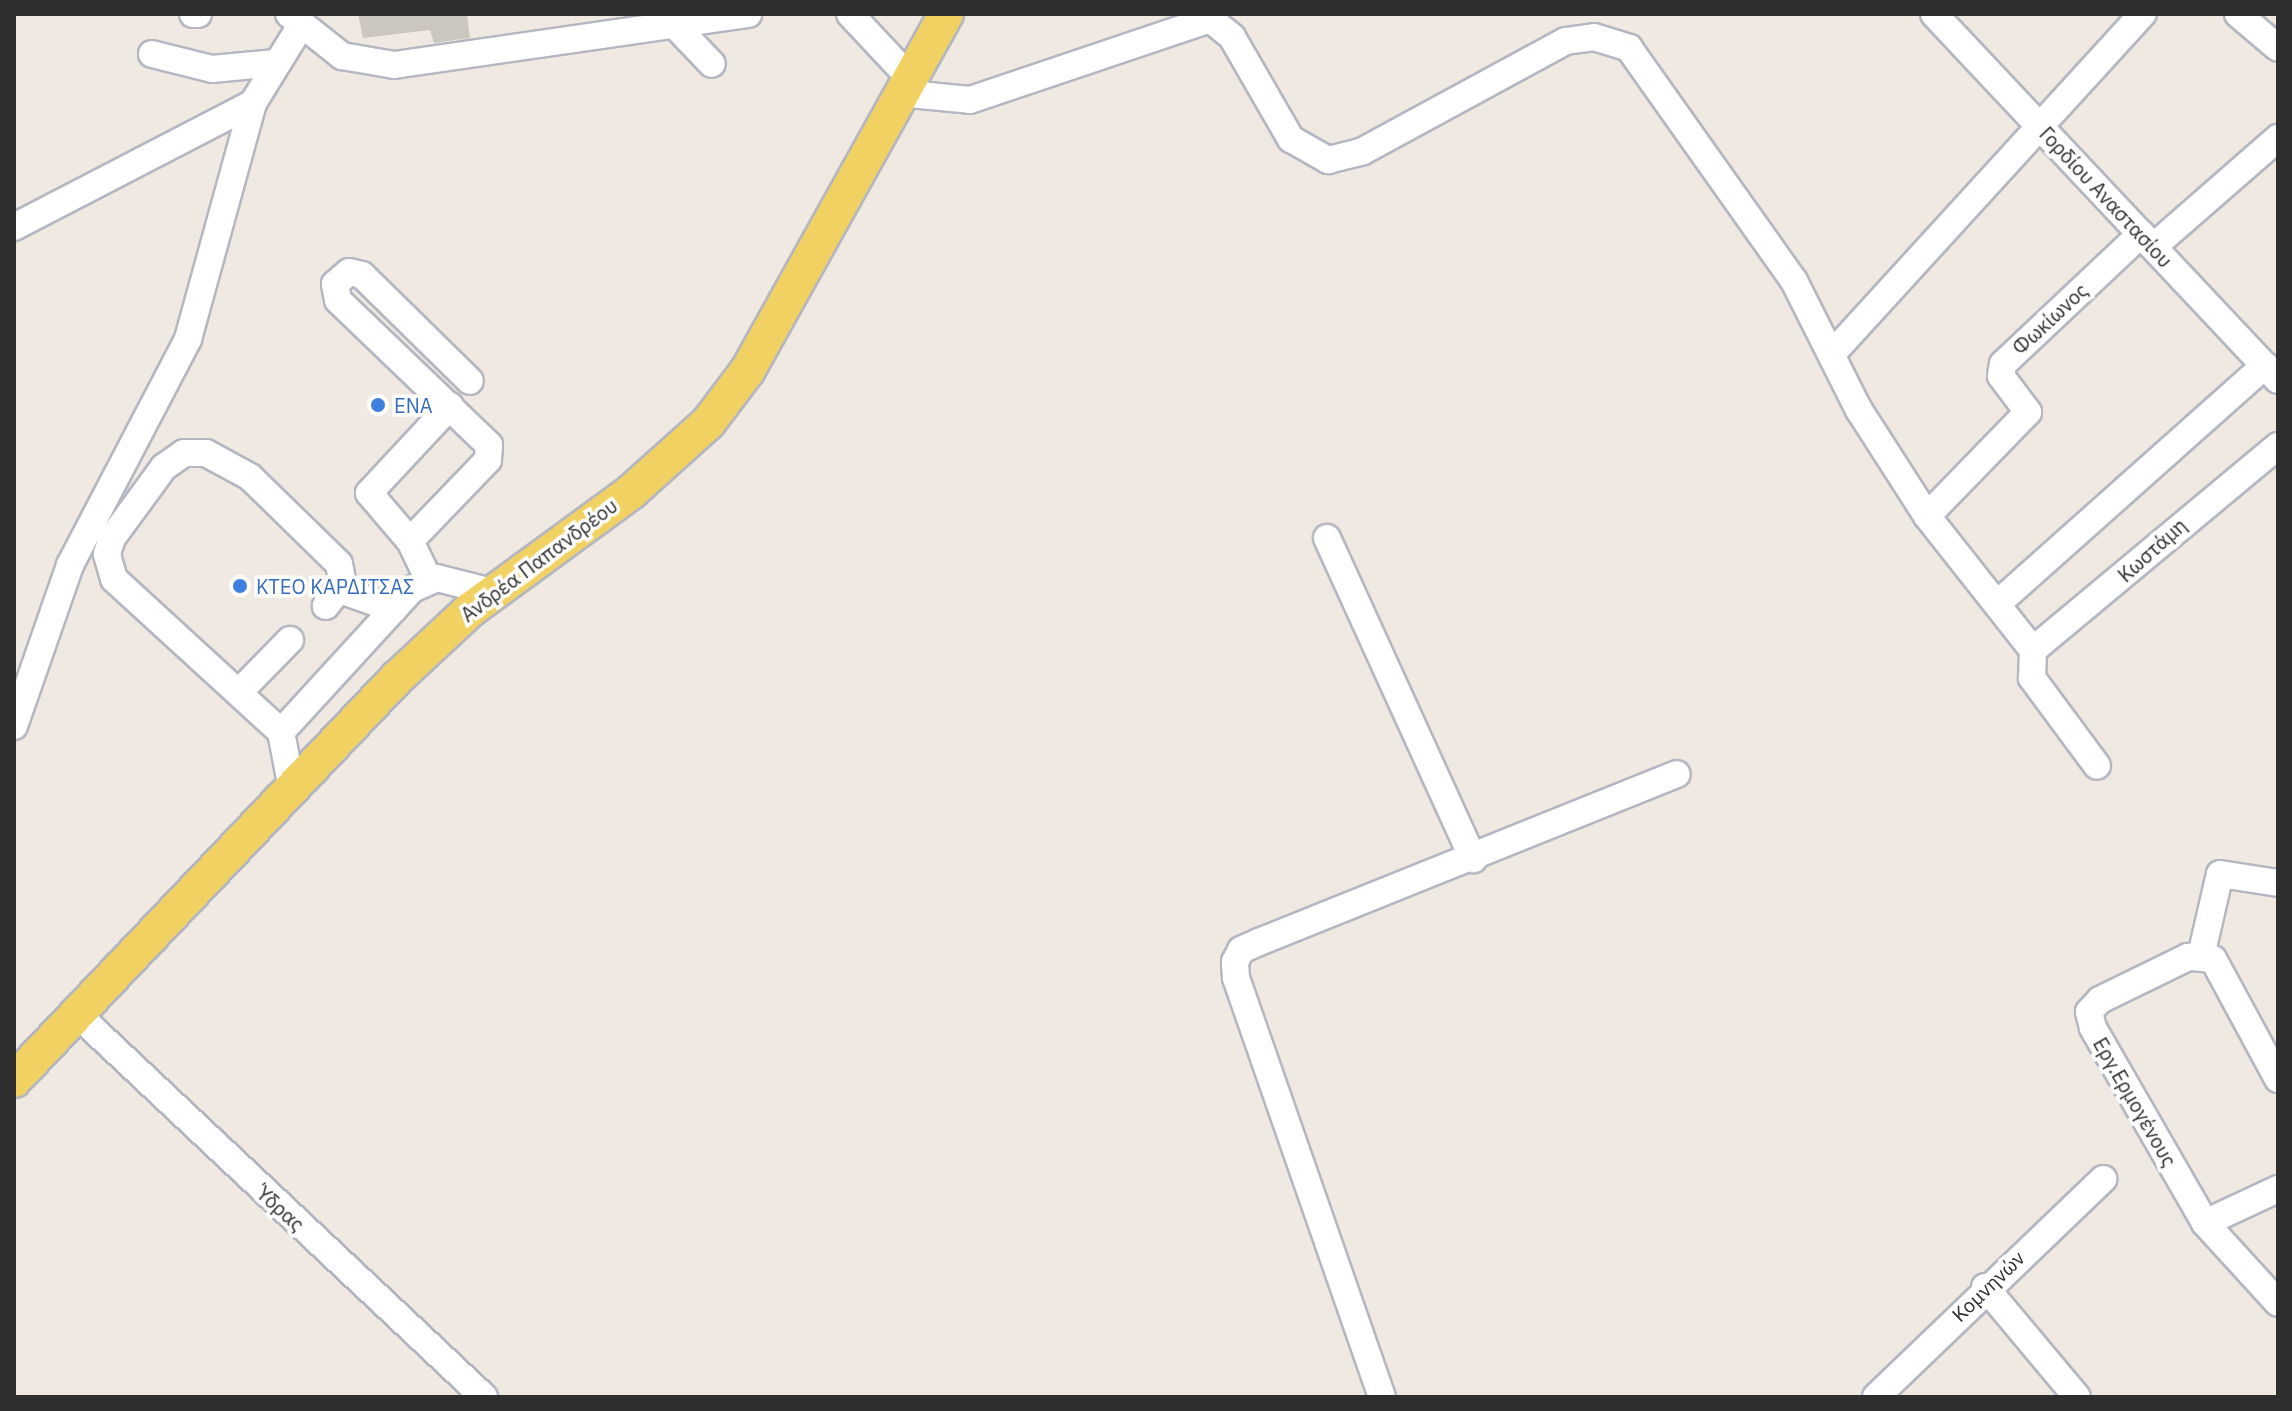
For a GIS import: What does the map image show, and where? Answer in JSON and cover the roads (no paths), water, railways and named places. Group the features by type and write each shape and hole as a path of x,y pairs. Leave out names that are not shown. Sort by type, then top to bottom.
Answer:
{"main road":[{"name":"Ανδρέα Παπανδρέου","path":"14,1080 79,1016 397,678 492,592 631,492 725,402 853,186 903,84 946,14"}],"street":[{"path":"14,726 70,565 188,339 253,103 295,21 342,56 394,65 671,19 748,14"},
{"path":"850,14 903,84 970,100 1204,17 1232,37 1291,139 1328,160 1363,151 1566,41 1594,37 1629,48 1794,281 1832,354 1927,516 2031,647 2032,678 2097,766"},
{"path":"1832,354 2143,14"},
{"path":"2238,14 2278,48"},
{"name":"Γορδίου Αναστασίου","path":"1941,16 2271,373"},
{"path":"671,19 712,64"},
{"path":"152,54 212,69 276,63"},
{"path":"14,227 253,103"},
{"name":"Φωκίωνος","path":"1927,516 2028,412 2001,376 2003,364 2147,240 2278,138"},
{"path":"410,541 490,455 489,445 338,300 335,284 349,272 362,275 470,381"},
{"path":"1997,604 2271,373"},
{"path":"428,578 410,541 369,493 450,406"},
{"name":"Κωστάμη","path":"2031,647 2278,446"},
{"path":"292,789 281,732 241,690 195,658 122,588 107,562 119,526 164,467 193,451 250,477 339,564 333,598 394,609"},
{"path":"1327,538 1473,859"},
{"path":"428,578 492,592"},
{"path":"281,732 394,609 428,578"},
{"path":"241,690 290,640"},
{"path":"1382,1397 1235,962 1241,950 1259,942 1473,859 1677,774"},
{"path":"2278,883 2220,874 2201,956 2222,969 2278,1079"},
{"name":"Εργ.Ερμογένους","path":"2201,956 2100,1000 2089,1012 2093,1028 2205,1223 2278,1303"},
{"name":"Ύδρας","path":"79,1016 484,1397"},
{"name":"Κομνηνών","path":"1876,1397 1985,1287 2103,1179"},
{"path":"2205,1223 2278,1189"},
{"path":"1985,1287 2077,1397"}],"place":[{"name":"ΕΝΑ","path":"378,405"},
{"name":"ΚΤΕΟ ΚΑΡΔΙΤΣΑΣ","path":"240,586"}]}
